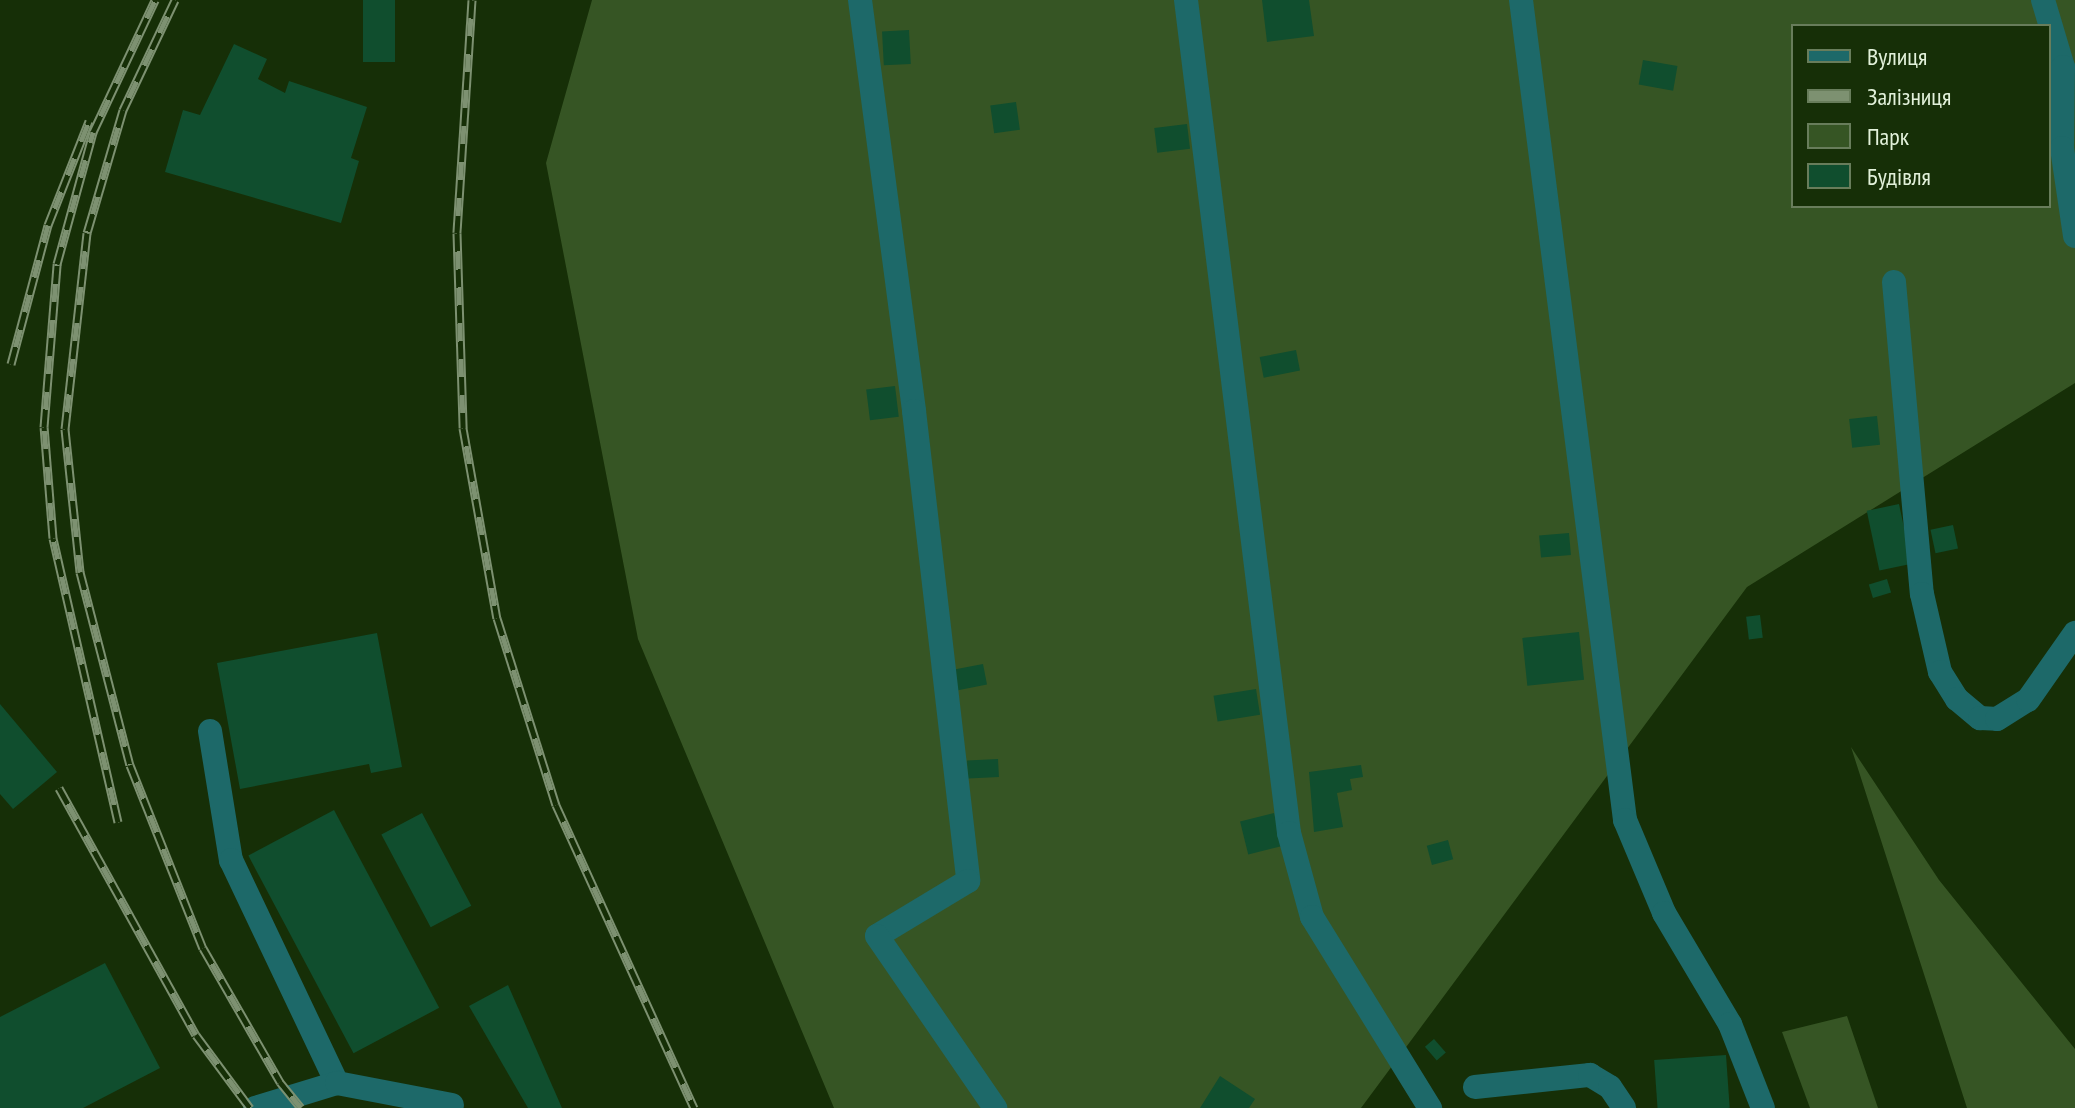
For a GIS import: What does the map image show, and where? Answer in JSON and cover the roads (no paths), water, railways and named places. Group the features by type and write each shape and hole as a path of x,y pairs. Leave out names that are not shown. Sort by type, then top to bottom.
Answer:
{"street":[{"path":"860,0 914,411 968,881 877,936 995,1108"},
{"path":"1186,0 1289,833 1312,917 1430,1108"},
{"path":"1521,0 1625,820 1664,913 1730,1024 1763,1108"},
{"path":"2043,0 2050,24"},
{"path":"2051,27 2063,67 2062,148 2075,236"},
{"path":"1894,282 1922,594 1940,672 1957,699 1980,718 1997,719 2028,700 2075,633"},
{"path":"210,731 231,860 337,1083"},
{"path":"1475,1087 1583,1074 1604,1082 1624,1108"},
{"path":"255,1108 337,1083 452,1105"}],"railway":[{"path":"118,822 53,538 44,427 57,264 93,132 155,0"},
{"path":"175,0 123,110 87,233 65,429 80,572 130,765 203,948 280,1082 301,1108"},
{"path":"472,0 457,233 463,428 497,618 556,805 694,1108"},
{"path":"11,364 48,225 89,121"},
{"path":"59,788 196,1035 250,1108"}]}
